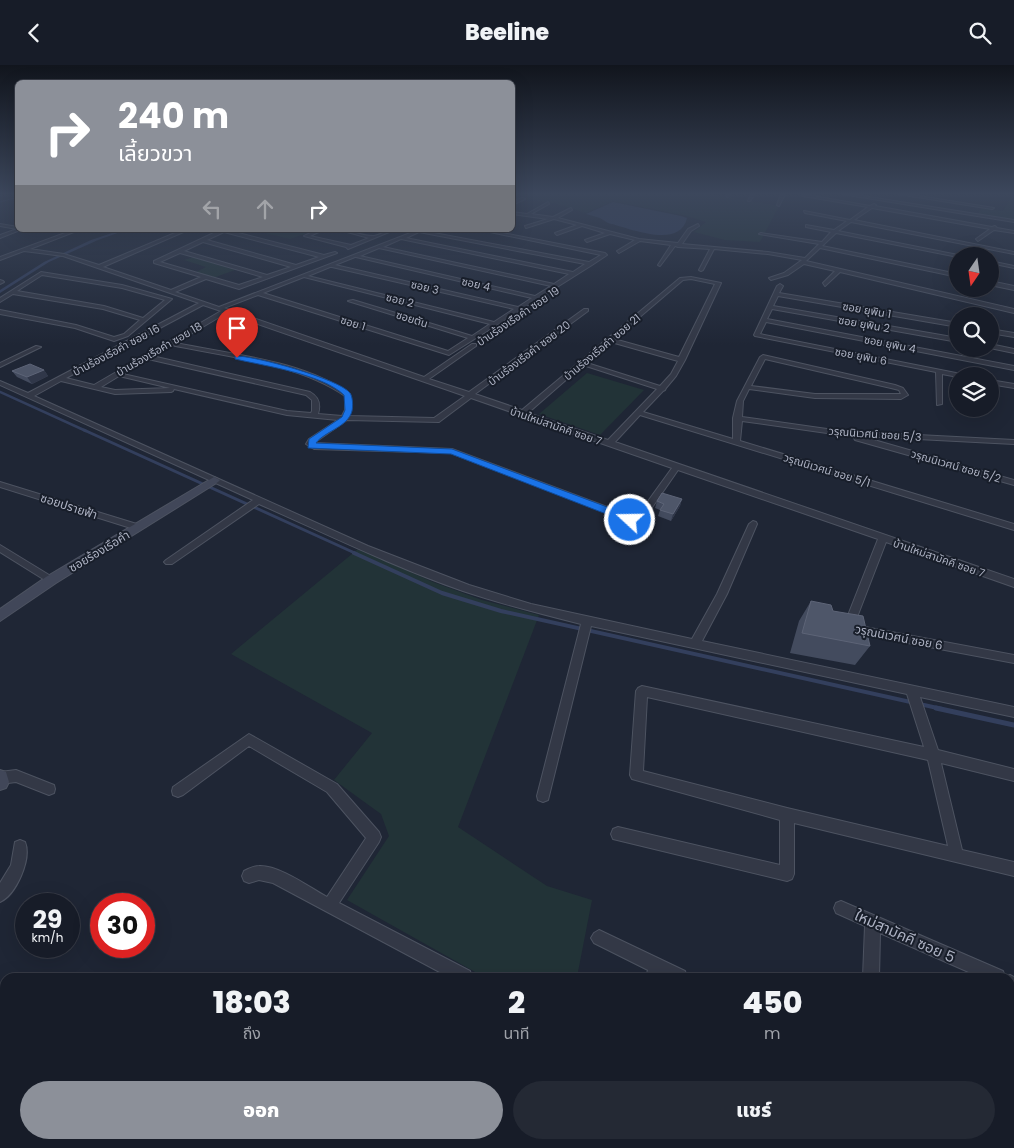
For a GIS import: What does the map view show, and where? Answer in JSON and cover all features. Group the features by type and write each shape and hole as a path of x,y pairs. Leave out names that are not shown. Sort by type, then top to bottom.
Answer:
{"street":[{"path":"0,259 38,245"},
{"path":"99,267 152,245"},
{"path":"193,245 156,262 242,287 358,245"},
{"path":"218,245 296,267"},
{"path":"279,245 326,257"},
{"path":"342,245 352,247"},
{"name":"บ้านร้องเรือคำ ซอย 18","path":"94,387 221,310 303,275 385,245"},
{"path":"432,245 574,274"},
{"path":"491,245 590,264"},
{"path":"510,248 516,245"},
{"path":"557,245 605,253"},
{"path":"619,252 631,245"},
{"path":"673,245 768,253 1014,311"},
{"path":"660,265 676,245"},
{"path":"771,279 786,274 804,261 820,245 949,274"},
{"path":"903,245 949,254"},
{"path":"970,245 1014,253"},
{"path":"1001,245 1014,247"},
{"path":"379,247 556,286"},
{"path":"701,270 712,248"},
{"name":"บ้านใหม่สามัคคี ซอย 7","path":"24,250 64,255 1014,583"},
{"path":"179,251 268,277"},
{"path":"474,338 605,253"},
{"name":"บ้านร้องเรือคำ ซอย 19","path":"423,380 609,255 605,253"},
{"name":"ซอย 4","path":"356,256 537,298"},
{"path":"999,264 1014,267"},
{"name":"ซอย 3","path":"331,265 519,309"},
{"path":"825,284 839,270"},
{"path":"0,300 41,273 109,285 169,299 123,337 114,339 76,327 0,312"},
{"name":"ซอย 2","path":"303,275 496,324"},
{"path":"109,285 128,277"},
{"path":"170,292 206,277"},
{"name":"บ้านร้องเรือคำ ซอย 21","path":"522,414 682,279 691,278 718,285 682,360"},
{"path":"999,285 1014,288"},
{"path":"765,320 780,286"},
{"path":"12,292 104,308 145,320"},
{"name":"ซอย 1","path":"259,294 451,352 474,338"},
{"name":"ซอย ยุพิน 1","path":"776,295 949,324"},
{"name":"ซอยตัน","path":"351,301 474,338"},
{"name":"บ้านร้องเรือคำ ซอย 16","path":"28,396 203,303"},
{"name":"ซอย ยุพิน 2","path":"771,307 949,338"},
{"name":"บ้านร้องเรือคำ ซอย 20","path":"187,390 287,413 345,418 436,420 586,310"},
{"name":"ซอย ยุพิน 6","path":"765,320 757,335 949,373"},
{"name":"ซอย ยุพิน 4","path":"765,320 1014,367"},
{"path":"999,332 1014,335"},
{"path":"609,444 663,389 674,375 682,360 610,340"},
{"path":"169,343 266,363 299,372 341,388 348,395 348,410 345,418 312,441 310,444 314,447 452,451 630,520 637,520 641,517 676,467"},
{"path":"0,365 38,347"},
{"path":"999,348 1014,351"},
{"path":"146,357 308,393 316,399 314,415"},
{"path":"736,442 740,401 747,387 763,357 893,386 901,389 905,395 901,397 824,397 747,387"},
{"path":"582,363 663,389"},
{"path":"939,404 940,371"},
{"path":"117,374 187,390"},
{"path":"60,379 115,392 187,390"},
{"path":"0,383 208,484 466,588 531,607 585,626 695,644 1014,712"},
{"path":"999,384 1014,386"},
{"name":"วรุณนิเวศน์ ซอย 5/1","path":"640,413 1014,527"},
{"name":"วรุณนิเวศน์ ซอย 5/3","path":"737,418 841,433 1014,442"},
{"name":"วรุณนิเวศน์ ซอย 5/2","path":"841,433 1014,483"},
{"name":"ซอยปรายฟ้า","path":"0,484 137,527"},
{"name":"ซอยร้องเรือคำ","path":"0,616 51,580 208,484"},
{"path":"169,562 254,503"},
{"path":"695,644 722,594 753,524"},
{"name":"วรุณนิเวศน์ ซอย 6","path":"883,539 848,628 1014,659"},
{"path":"0,548 51,580"},
{"path":"543,796 585,626"},
{"path":"1014,775 642,691 636,775 787,815 1014,869"},
{"path":"912,691 932,755 957,856"},
{"path":"178,791 249,739 332,788 374,837 329,905"},
{"path":"0,779 16,776 49,789"},
{"path":"618,834 787,874 787,815"},
{"path":"0,895 17,869 21,854 20,847"},
{"path":"249,876 259,873 274,876 456,973"},
{"name":"ใหม่สามัคคี ซอย 5","path":"841,908 988,973"},
{"path":"871,973 874,922"},
{"path":"599,938 655,972"}],"shaded area":[{"path":"194,257 235,270 213,278 196,272 206,267 184,260"},
{"path":"587,373 644,390 600,435 539,414"},
{"path":"358,549 433,582 482,600 539,615 458,827 547,886 592,900 578,973 477,973 347,900 389,836 381,814 334,780 372,733 231,654"}],"water":[{"path":"81,245 88,245 49,262 0,293 0,290 44,262"}],"building":[{"path":"30,364 44,370 27,377 12,371"},
{"path":"662,493 682,499 673,514 660,510 664,504 657,501"},
{"path":"811,601 831,605 833,611 863,616 870,646 802,633"}],"waterway":[{"path":"0,392 86,431"},
{"path":"84,430 357,554"},
{"path":"354,553 442,593 501,611 942,709"},
{"path":"936,708 1014,725"}],"route":[{"path":"237,358 266,363 299,372 341,388 348,395 349,403 345,418 312,441 310,443 311,446 363,449 427,449 461,453 630,520"}]}
